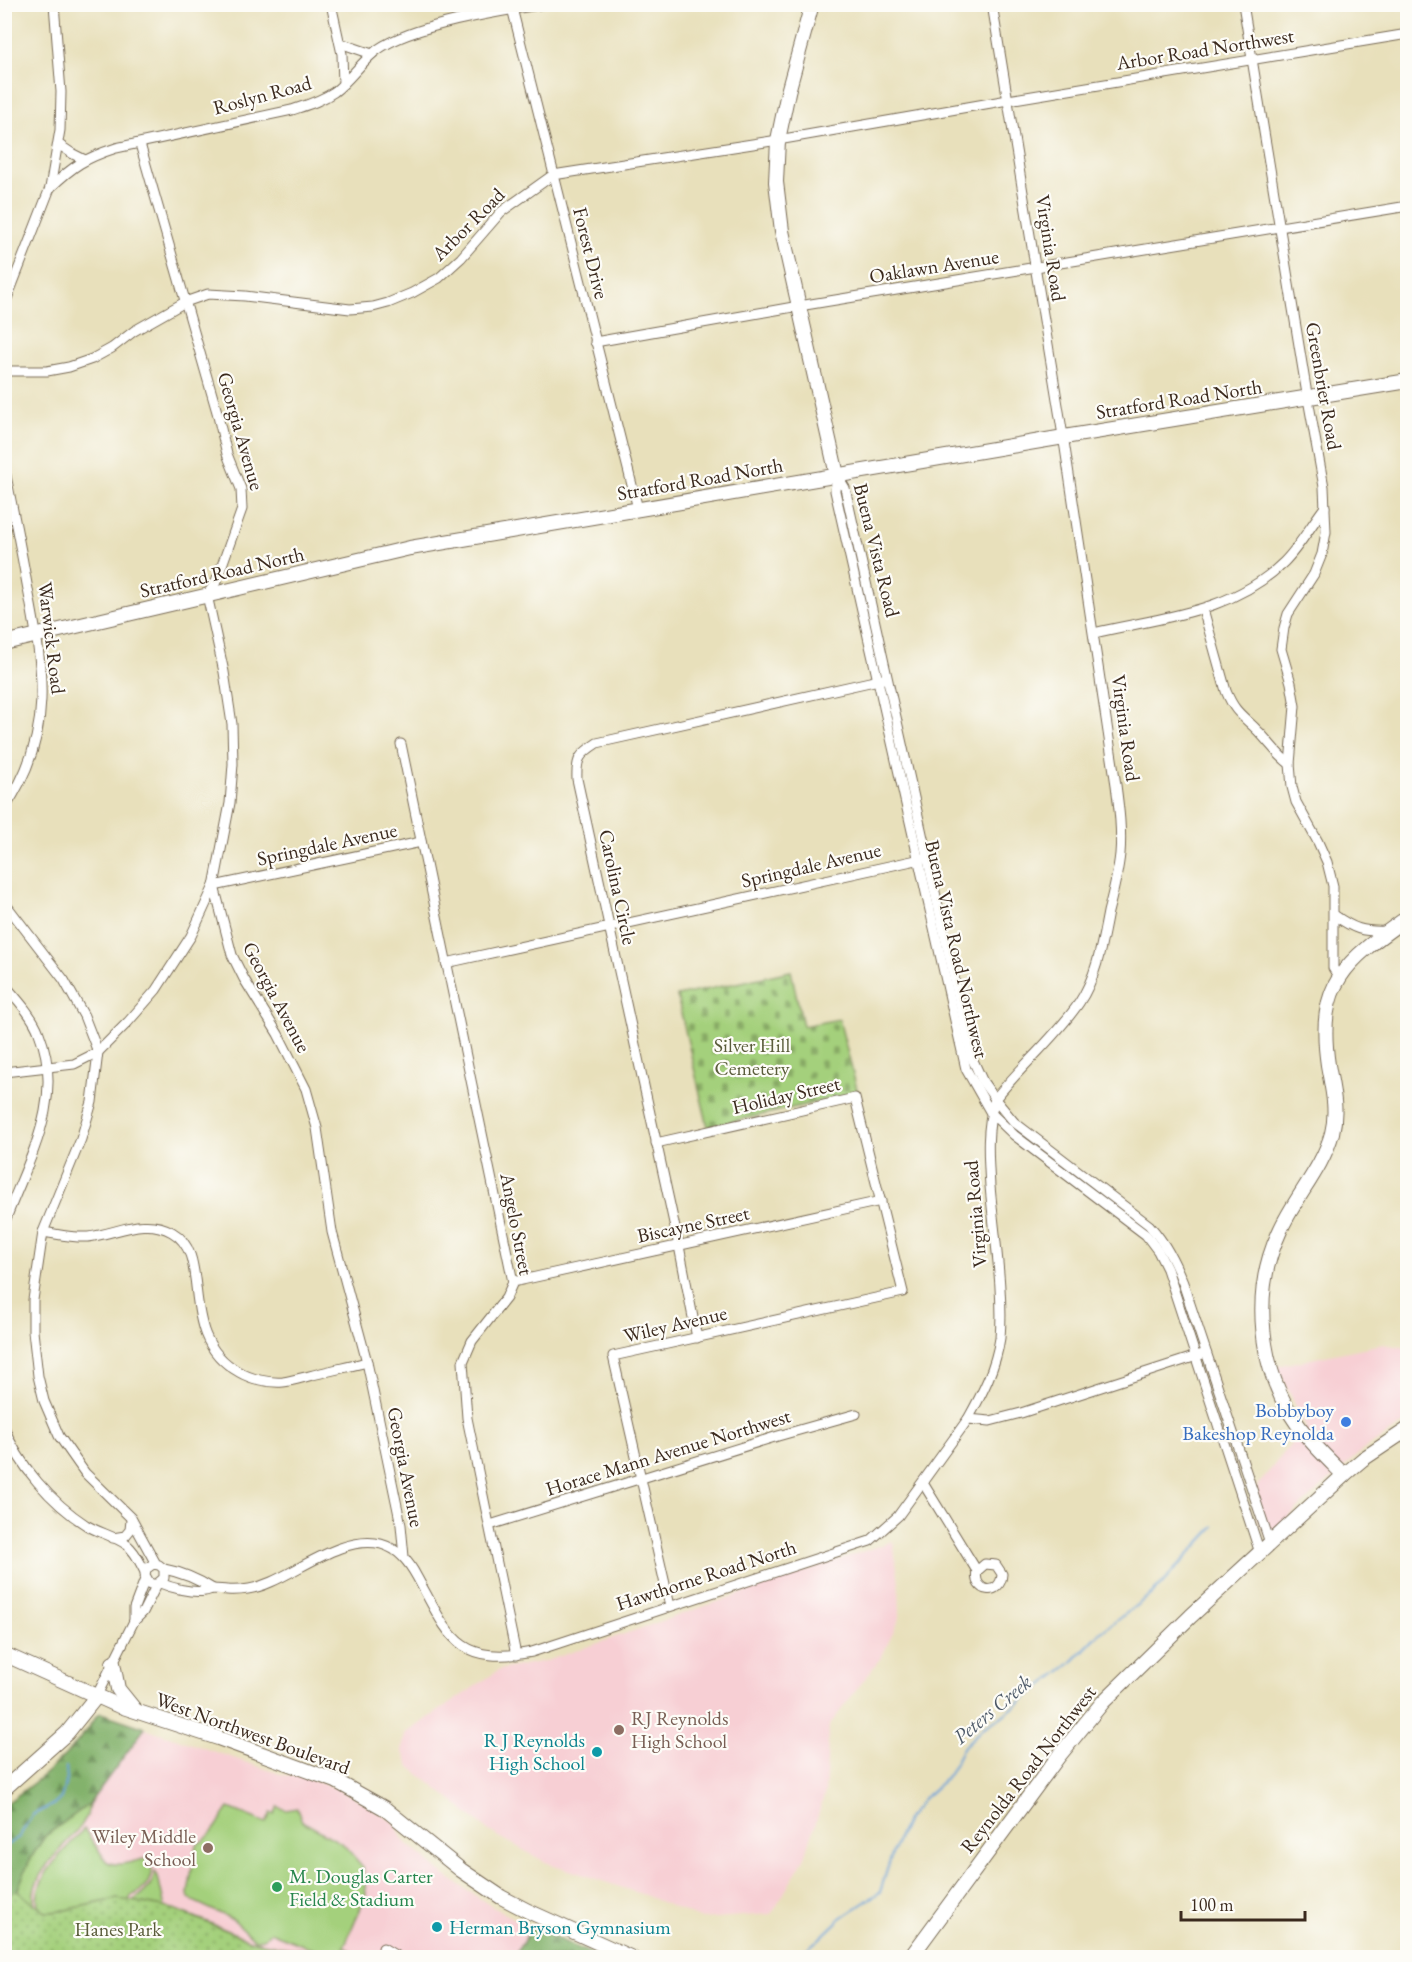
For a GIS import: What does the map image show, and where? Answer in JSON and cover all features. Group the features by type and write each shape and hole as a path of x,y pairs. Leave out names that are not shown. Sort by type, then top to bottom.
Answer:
{"main road":[{"name":"Buena Vista Road","path":"812,4 778,140 776,182 778,206 837,475"},
{"name":"Stratford Road North","path":"4,643 410,548 1407,381"},
{"path":"1344,1475 1309,1439 1287,1408 1272,1373 1262,1310 1266,1272 1278,1234 1326,1152 1333,1130 1334,1091 1329,1068 1325,1024 1329,1002 1339,978 1353,959 1407,917"},
{"name":"Reynolda Road Northwest","path":"910,1958 1058,1757 1091,1715 1118,1686 1344,1475 1363,1459 1407,1430"},
{"name":"West Northwest Boulevard","path":"4,1654 96,1697 336,1781 384,1808 461,1870 501,1897 632,1958"},
{"path":"114,1663 118,1689 136,1712"},
{"path":"4,1789 67,1733 96,1697"}],"street":[{"path":"4,306 50,188 58,144 61,92 54,4"},
{"path":"331,4 340,43 343,84"},
{"name":"Roslyn Road","path":"50,188 71,168 116,148 292,110 318,101 335,91 372,54 393,40 511,7 545,4"},
{"name":"Virginia Road","path":"968,1419 989,1377 999,1340 1000,1297 988,1153 991,1113 995,1099 1065,1020 1084,993 1098,960 1116,876 1120,830 1094,633 1064,437 992,4"},
{"name":"Greenbrier Road","path":"1243,4 1307,398 1324,488 1326,532 1322,554 1314,574 1288,614 1281,649 1295,706 1290,764 1296,802 1327,862 1333,886 1333,968 1339,978"},
{"name":"Forest Drive","path":"511,7 638,509"},
{"name":"Arbor Road Northwest","path":"1008,100 1407,34"},
{"path":"340,43 372,54"},
{"name":"Arbor Road","path":"4,371 47,371 69,367 92,359 112,348 134,331 185,302 208,294 350,309 388,303 439,278 461,258 501,212 553,175 778,140 1008,100"},
{"path":"58,144 85,160"},
{"name":"Georgia Avenue","path":"140,144 227,454 241,489 242,509 216,582 207,595 224,672 232,724 233,764 230,802 214,886 231,955 278,1034 306,1089 317,1128 332,1232 367,1362 401,1525 404,1557"},
{"name":"Oaklawn Avenue","path":"595,342 799,306 1407,206"},
{"name":"Warwick Road","path":"4,466 37,635 42,707 36,745 27,771 4,809"},
{"name":"Buena Vista Road","path":"837,475 845,488 922,858 972,1058 983,1082 995,1099"},
{"path":"1094,633 1203,609 1252,588 1270,575 1298,545 1325,507"},
{"path":"1203,609 1231,704 1279,756 1290,764"},
{"name":"Carolina Circle","path":"696,1338 679,1246 608,929 577,779 576,763 584,751 597,743 883,679"},
{"path":"400,744 421,842"},
{"name":"Springdale Avenue","path":"214,886 421,842 446,963 922,858"},
{"name":"Buena Vista Road Northwest","path":"922,858 962,1057 974,1086 991,1113 1022,1141 1146,1235 1158,1251 1201,1354 1270,1543"},
{"path":"4,1072 49,1068 82,1061 98,1052 156,990 191,936 214,886"},
{"path":"4,902 64,980 84,1016 98,1052 92,1102 81,1139 43,1232 35,1278 33,1331 38,1376 54,1428 69,1452 95,1484 131,1518 164,1578 158,1584 143,1612 134,1622 96,1697"},
{"path":"1334,915 1351,927 1366,932 1387,931"},
{"name":"Angelo Street","path":"446,963 513,1282 506,1298 472,1341 463,1362 467,1418 516,1655"},
{"path":"4,984 39,1031 49,1068 48,1097 43,1124 4,1224"},
{"name":"Holiday Street","path":"656,1143 855,1098 881,1201"},
{"name":"Buena Vista Road Northwest","path":"995,1099 1014,1122 1149,1225 1163,1241 1175,1262 1260,1554"},
{"name":"Biscayne Street","path":"513,1282 881,1201"},
{"name":"Wiley Avenue","path":"670,1606 613,1356 903,1292 881,1201"},
{"path":"43,1232 87,1237 131,1226 150,1225 171,1231 184,1241 192,1258 199,1315 213,1350 225,1364 245,1375 263,1381 282,1382 367,1362"},
{"path":"968,1419 990,1421 1021,1413 1201,1354"},
{"name":"Horace Mann Avenue Northwest","path":"490,1525 856,1414"},
{"name":"Hawthorne Road North","path":"404,1557 440,1621 455,1640 483,1654 501,1656 551,1647 870,1541 898,1516 968,1419"},
{"path":"4,1427 21,1459 50,1494 84,1524 128,1545 136,1554 150,1584 204,1592 213,1589 242,1590 261,1586 338,1549 356,1544 381,1544 394,1549 404,1557"},
{"path":"923,1484 977,1571"},
{"path":"113,1538 125,1536 130,1530 131,1518"},
{"path":"134,1622 134,1608 150,1565 174,1571 205,1583 213,1589"},
{"path":"383,1948 400,1958"}],"shaded area":[{"path":"1382,1344 1407,1348 1407,1422 1363,1450 1267,1537 1257,1519 1257,1486 1306,1428 1277,1366"},
{"name":"RJ Reynolds High School","path":"893,1541 899,1583 900,1618 882,1656 829,1726 825,1793 805,1857 772,1914 701,1919 647,1896 545,1862 489,1831 409,1766 402,1750 405,1734 499,1670 549,1660"},
{"name":"Wiley Middle School","path":"145,1728 283,1775 302,1777 330,1786 352,1796 395,1823 403,1840 445,1875 491,1906 532,1928 513,1957 337,1957 250,1940 174,1909 132,1901 117,1899 56,1912 45,1912 17,1891 89,1804"}],"green space":[{"name":"Silver Hill Cemetery","path":"791,971 803,1026 839,1019 858,1093 708,1127 677,996"},
{"path":"101,1713 145,1728 89,1804 45,1836 30,1859 17,1891 29,1900 5,1912 4,1805 30,1786 67,1753"},
{"name":"Hanes Park","path":"89,1804 87,1816 81,1826 49,1862 36,1884 35,1904 42,1913 62,1915 120,1904 173,1910 243,1937 245,1941 264,1946 261,1958 89,1958 85,1954 36,1938 5,1937 5,1912 22,1908 29,1900 17,1891 30,1859 45,1836"},
{"name":"M. Douglas Carter Field & Stadium","path":"278,1807 287,1810 297,1808 302,1821 343,1844 363,1867 366,1895 344,1947 360,1957 333,1957 270,1932 264,1939 255,1940 234,1920 189,1899 196,1844 211,1834 229,1808 266,1823 271,1813 274,1814"},
{"path":"84,1829 106,1861 121,1864 146,1859 152,1868 150,1878 143,1889 131,1896 129,1901 108,1901 56,1912 45,1912 38,1905 40,1885 52,1864"},
{"path":"155,1872 158,1876 165,1908 132,1901 147,1889"},
{"name":"Hanes Park","path":"17,1891 45,1912 56,1912 117,1899 132,1901 174,1909 250,1940 281,1947 324,1952 337,1957 5,1957 5,1894"},
{"path":"532,1928 599,1957 513,1957"}],"waterway":[{"name":"Peters Creek","path":"795,1958 841,1918 880,1892 893,1851 907,1819 922,1800 948,1776 964,1746 984,1727 1001,1717 1070,1664 1100,1633 1154,1592 1214,1527"},
{"path":"4,1847 19,1837 32,1815 61,1798 67,1779 66,1767"}],"place":[{"name":"Bobbyboy Bakeshop Reynolda","path":"1346,1422"},
{"name":"RJ Reynolds High School","path":"619,1730"},
{"name":"R J Reynolds High School","path":"597,1752"},
{"name":"Wiley Middle School","path":"208,1848"},
{"name":"M. Douglas Carter Field & Stadium","path":"277,1887"},
{"name":"Herman Bryson Gymnasium","path":"437,1927"}]}
